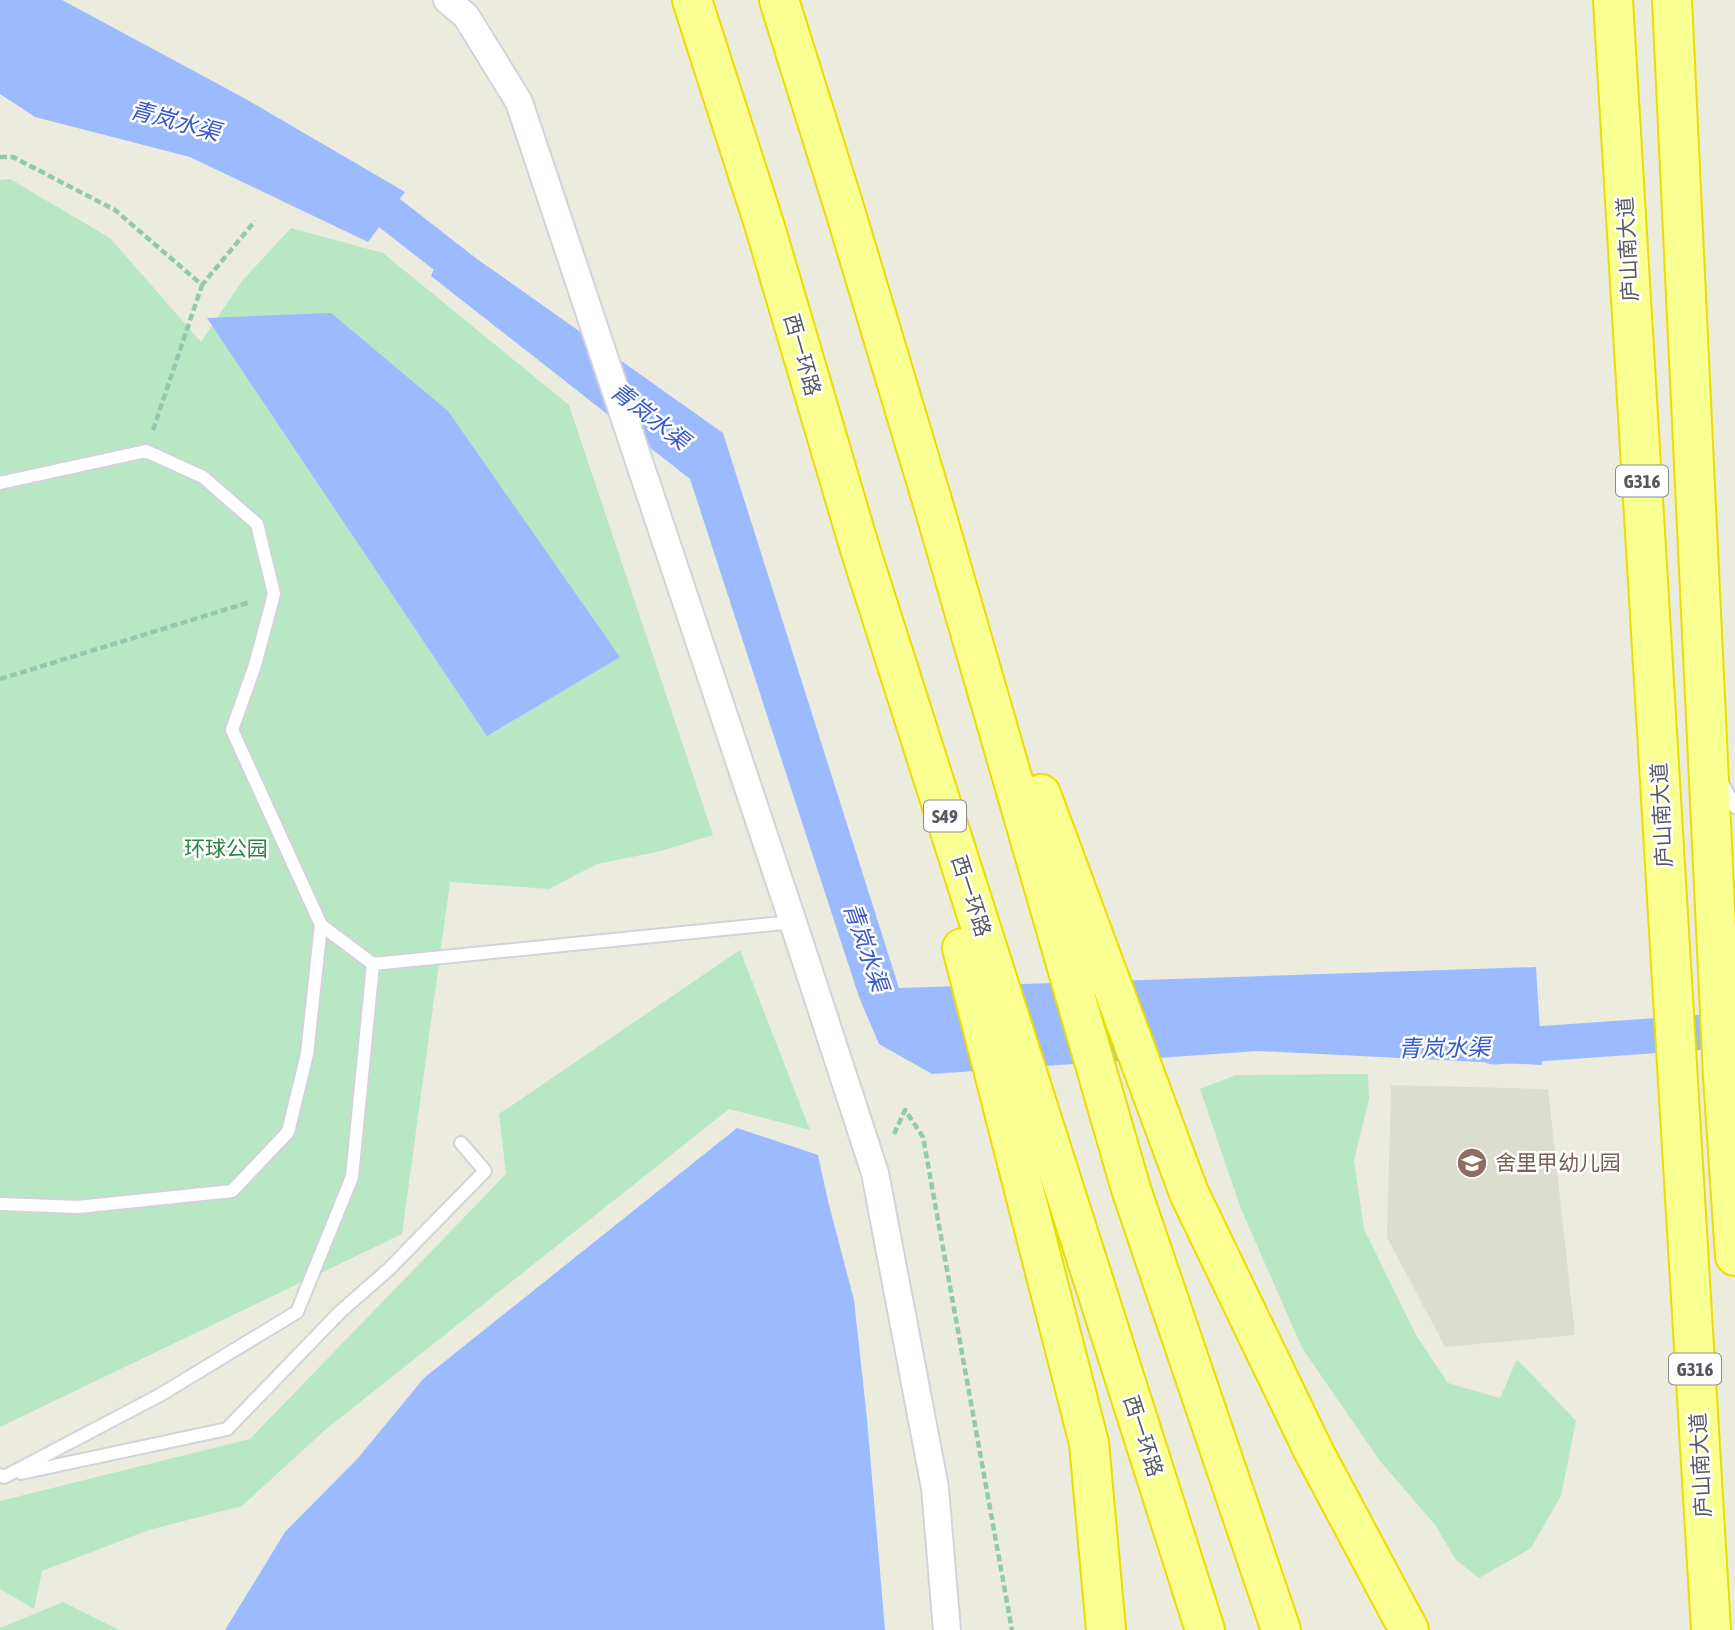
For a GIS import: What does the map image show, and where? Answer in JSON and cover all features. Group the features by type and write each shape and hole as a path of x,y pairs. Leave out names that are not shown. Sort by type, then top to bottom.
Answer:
{"highway":[{"path":"665,0 765,226"},
{"name":"西一环路","path":"692,0 765,226 860,549 1205,1630"},
{"path":"779,0 844,204 934,507 1131,1189 1281,1630"},
{"path":"796,0 844,204"},
{"name":"庐山南大道","path":"1613,0 1711,1630"},
{"name":"G316","path":"1672,0 1723,1077 1735,1256"},
{"path":"934,507 1189,1193 1314,1452 1409,1630"},
{"path":"860,549 1089,1443 1106,1630"}],"street":[{"path":"447,0 466,16 519,102 782,922 875,1173 935,1488 947,1630"}],"lane":[{"path":"0,483 146,451 203,477 257,524 274,594 255,665 232,730 321,925 373,964 782,922"},
{"path":"1708,758 1735,807"},
{"path":"0,1204 78,1207 232,1191 288,1132 307,1054 321,925"},
{"path":"2,1476 160,1395 297,1311 352,1177 373,964"},
{"path":"2,1476 227,1429 340,1312 388,1269 485,1171 461,1143"}],"path":[{"path":"0,158 13,157 115,210 202,285"},
{"path":"146,451 202,285 255,222"},
{"path":"0,679 274,594"},
{"path":"875,1173 905,1110 923,1137 1012,1630"}],"shaded area":[{"name":"舍里甲幼儿园","path":"1391,1085 1548,1089 1575,1335 1445,1347 1387,1237"}],"green space":[{"name":"环球公园","path":"10,179 110,238 201,342 242,281 291,228 383,253 569,405 713,835 661,851 597,864 549,889 450,882 402,1234 0,1427 0,180"},
{"path":"740,950 810,1130 729,1109 325,1430 242,1506 149,1530 42,1571 34,1609 0,1589 0,1501 250,1439 506,1174 499,1114"},
{"path":"1368,1074 1369,1099 1354,1161 1364,1229 1416,1335 1448,1383 1500,1398 1517,1359 1576,1421 1561,1496 1531,1548 1479,1578 1456,1560 1436,1526 1380,1461 1302,1348 1241,1209 1200,1089 1236,1075"},
{"path":"63,1602 119,1630 0,1630 0,1628"}],"water":[{"path":"0,0 62,0 244,98 405,192 368,242 190,157 35,117 0,94"},
{"path":"446,237 723,433 899,988 1536,967 1542,1065 1258,1051 932,1074 879,1044 859,997 690,479 431,276"},
{"path":"331,313 448,411 620,657 487,736 207,318"},
{"path":"737,1128 818,1155 854,1300 885,1630 225,1630 285,1532 358,1458 424,1378"}],"waterway":[{"name":"青岚水渠","path":"351,183 478,282"},
{"name":"青岚水渠","path":"1494,1047 1735,1030"}],"place":[{"name":"舍里甲幼儿园","path":"1472,1163"}]}
